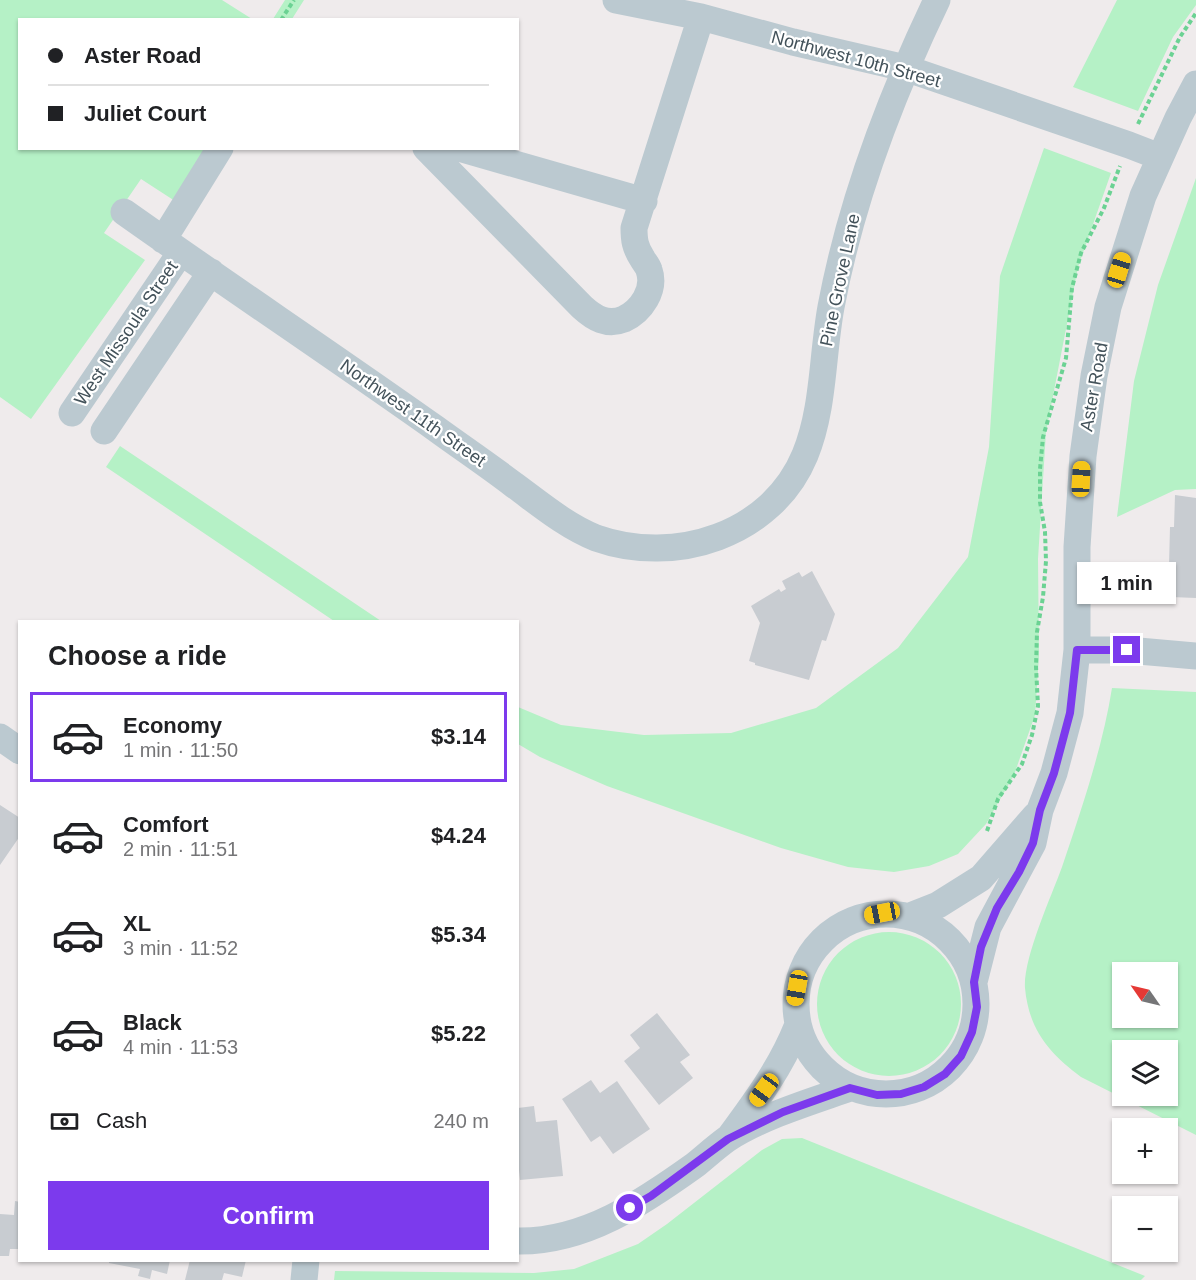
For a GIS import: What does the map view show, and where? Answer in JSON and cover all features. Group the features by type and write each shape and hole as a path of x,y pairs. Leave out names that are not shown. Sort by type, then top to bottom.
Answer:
{"street":[{"name":"Northwest 10th Street","path":"616,0 701,17 793,42 905,68 1160,157"},
{"name":"Pine Grove Lane","path":"722,537 770,504 787,485 804,458 814,428 831,307 853,214 877,139 905,68 937,0"},
{"path":"428,150 594,318 607,322 623,319 639,310 650,290 650,270 634,244 634,228 701,17"},
{"name":"Aster Road","path":"974,982 988,927 1033,843 1040,810 1054,773 1070,713 1077,650 1077,547 1083,456 1094,376 1108,307 1130,234 1160,157 1196,84"},
{"name":"West Missoula Street","path":"72,413 172,246 219,150"},
{"path":"466,150 644,201"},
{"name":"Northwest 11th Street","path":"124,212 405,407 570,525 596,537 637,548 678,548 722,537"},
{"name":"West Missoula Street","path":"104,431 211,272"},
{"path":"1077,650 1127,650 1196,656"},
{"path":"0,737 18,750"},
{"name":"Aster Road","path":"910,916 938,905 981,879 1040,810"},
{"path":"882,913 910,916 932,926 951,940 965,959 974,982 977,1007 972,1032 961,1056 945,1074 924,1087 901,1094 877,1095 850,1088 826,1073 808,1053 797,1027 795,1001 800,974 812,951 831,932 855,918 882,913"},
{"path":"728,1139 764,1090 789,1048 797,1027"},
{"path":"519,1241 535,1241 568,1235 610,1220 651,1196 728,1139 783,1112 850,1088"},
{"path":"304,1280 306,1262"}],"path":[{"path":"282,18 294,0"}],"green space":[{"path":"0,0 222,0 250,18 18,18 18,150 210,150 178,203 141,179 104,233 145,260 31,419 0,397"},
{"path":"285,0 304,0 293,18 274,18"},
{"path":"1117,0 1196,0 1196,5 1173,37 1138,111 1073,87"},
{"path":"1044,148 1111,173 1078,267 1046,432 1038,559 1039,656 1035,715 1014,775 986,824 958,854 929,866 894,872 848,867 781,848 607,786 540,757 519,745 519,707 561,725 644,735 731,733 816,708 898,648 968,557 989,447 1000,276"},
{"path":"1196,178 1196,489 1175,490 1117,517 1134,381 1158,285"},
{"path":"120,446 380,620 333,620 106,467"},
{"path":"1112,688 1196,692 1196,1135 1178,1126 1178,1118 1162,1118 1138,1106 1178,1106 1178,1040 1112,1040 1112,1093 1081,1077 1059,1059 1042,1039 1027,1003 1025,988 1028,961 1062,867 1097,755"},
{"path":"889,932 917,937 940,953 956,976 961,1004 956,1032 940,1055 917,1071 889,1076 861,1071 838,1055 822,1032 817,1004 822,976 838,953 861,937"},
{"path":"802,1138 1145,1276 1141,1280 334,1280 335,1271 534,1273 574,1269 638,1244 762,1150 782,1139"}],"building":[{"path":"1175,495 1196,498 1196,598 1171,597 1170,527 1174,527"},
{"path":"812,571 835,614 826,641 822,640 809,680 755,665 749,661 760,623 751,606 779,589 781,592 786,589 782,581 799,572 802,577"},
{"path":"0,805 18,817 18,839 0,865"},
{"path":"657,1013 690,1055 680,1062 693,1078 659,1105 624,1061 640,1048 630,1035"},
{"path":"591,1080 600,1093 617,1081 650,1129 613,1154 600,1136 591,1142 562,1099"},
{"path":"534,1106 536,1122 557,1120 563,1176 520,1180 519,1108"},
{"path":"15,1201 18,1202 18,1249 10,1249 9,1256 0,1256 0,1214 14,1215"},
{"path":"170,1262 167,1274 152,1270 150,1279 138,1276 140,1269 109,1263"},
{"path":"190,1262 246,1262 242,1277 224,1273 222,1280 185,1280"}],"route":[{"path":"630,1208 651,1196 728,1139 783,1112 850,1088 877,1095 901,1094 924,1087 945,1074 961,1056 972,1032 977,1007 974,982 981,947 988,927 1033,843 1040,810 1054,773 1070,713 1077,650 1127,650"}]}
